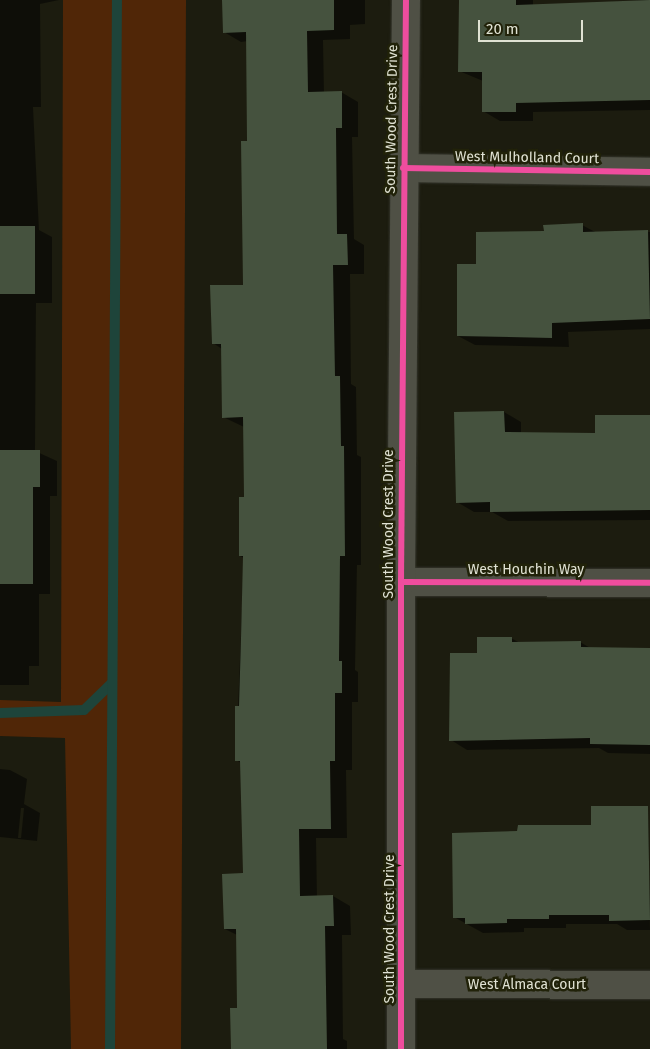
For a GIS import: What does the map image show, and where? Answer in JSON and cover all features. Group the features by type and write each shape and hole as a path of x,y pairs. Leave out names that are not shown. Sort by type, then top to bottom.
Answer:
{"street":[{"name":"South Wood Crest Drive","path":"401,1049 404,984 401,582 406,0"},
{"name":"West Mulholland Court","path":"404,168 650,172"},
{"name":"West Houchin Way","path":"401,582 650,584"},
{"name":"West Almaca Court","path":"404,984 650,985"}],"shaded area":[{"path":"63,0 186,0 181,1049 71,1049 65,738 0,736 0,700 61,702"}],"building":[{"path":"222,0 334,0 334,30 307,31 308,92 342,91 342,128 336,128 337,234 347,234 348,265 333,265 335,376 340,376 341,446 344,446 345,556 340,556 339,661 342,661 342,693 335,693 335,761 330,761 331,829 299,829 300,896 333,895 334,926 325,926 327,1049 231,1049 230,1008 237,1008 236,929 224,929 222,874 243,873 240,761 235,761 235,706 239,706 241,638 243,556 239,556 239,497 244,497 243,417 222,418 221,344 212,344 210,285 243,285 241,141 247,141 246,32 223,33"},
{"path":"459,0 516,0 516,5 650,0 650,100 516,103 516,112 482,112 482,72 458,72"},
{"path":"583,223 583,232 648,230 650,319 552,323 552,338 457,336 457,264 476,264 476,232 544,231 543,225"},
{"path":"0,226 35,226 35,294 0,294"},
{"path":"504,411 505,432 595,433 595,415 650,415 650,510 490,512 490,502 456,503 454,412"},
{"path":"0,450 40,450 40,487 33,487 33,584 0,584"},
{"path":"477,637 512,637 512,642 581,641 581,647 650,648 650,745 590,744 590,738 449,741 450,653 477,653"},
{"path":"591,806 648,806 650,920 609,921 609,915 549,915 549,919 507,919 507,923 465,924 465,918 453,918 452,833 517,831 518,825 591,825"}],"waterway":[{"path":"110,1049 117,0"},
{"path":"0,713 84,710 112,683"}],"cycle path":[{"path":"401,1049 401,582 406,0"},
{"path":"403,168 650,172"},
{"path":"401,582 650,583"}]}
